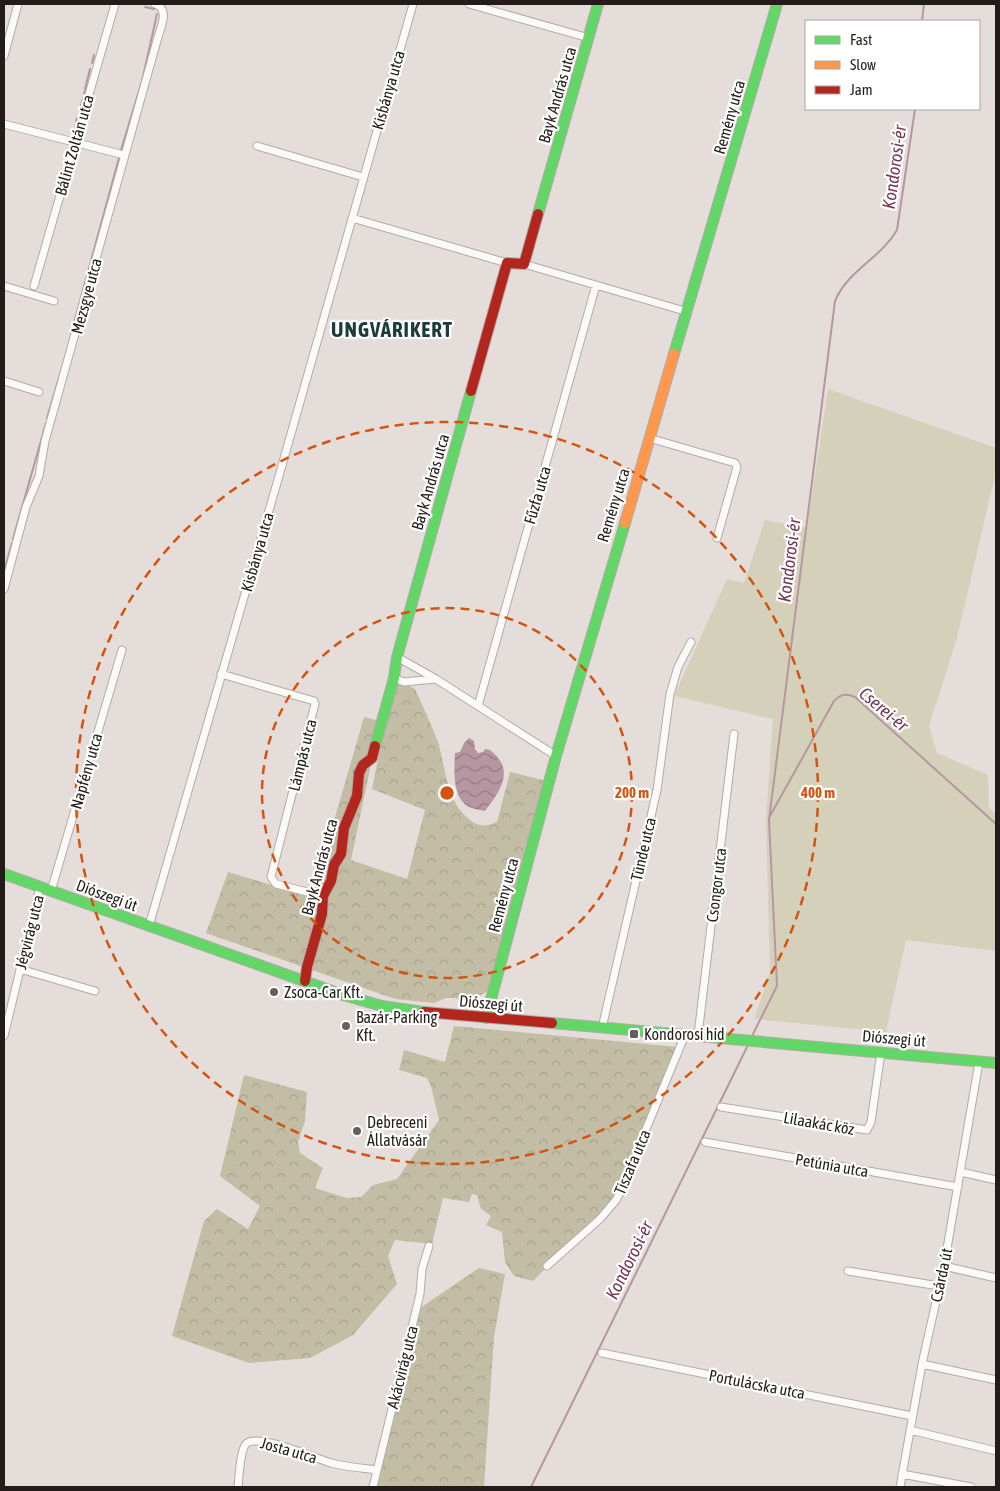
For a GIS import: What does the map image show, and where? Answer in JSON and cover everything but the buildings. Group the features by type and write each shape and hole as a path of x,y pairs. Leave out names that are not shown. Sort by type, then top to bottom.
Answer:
{"street":[{"path":"4,56 18,4"},
{"name":"Bálint Zoltán utca","path":"34,286 115,4"},
{"name":"Mezsgye utca","path":"4,589 26,508 39,476 46,441 163,15 163,9 157,4"},
{"name":"Kisbánya utca","path":"149,926 413,4"},
{"path":"469,4 589,38"},
{"name":"Bayk András utca","path":"524,264 598,4"},
{"name":"Remény utca","path":"486,1018 556,756 777,4"},
{"path":"4,124 124,155"},
{"path":"257,146 363,177"},
{"path":"352,218 507,263 524,264 688,312"},
{"name":"Bayk András utca","path":"305,981 307,967 322,914 323,896 331,881 334,865 342,854 344,828 357,796 359,773 363,765 372,758 394,678 397,657 507,263"},
{"name":"Fűzfa utca","path":"478,706 596,285"},
{"path":"4,286 54,300"},
{"path":"4,384 39,392"},
{"path":"649,438 734,463 737,467 717,538"},
{"name":"Tünde utca","path":"602,1028 657,790 670,694 678,667 691,642"},
{"name":"Napfény utca","path":"51,891 122,650"},
{"path":"397,657 436,679 556,756"},
{"name":"Lámpás utca","path":"221,674 314,701 315,704 272,873 272,881 276,884 323,896"},
{"path":"394,678 404,682 436,679"},
{"name":"Csongor utca","path":"698,1035 734,734"},
{"name":"Diószegi út","path":"4,874 343,995 382,1006 486,1018 698,1035 996,1063"},
{"name":"Jégvirág utca","path":"4,1036 40,887"},
{"path":"20,969 95,990"},
{"name":"Tiszafa utca","path":"546,1266 600,1219 616,1200 628,1178 685,1035"},
{"name":"Lilaakác köz","path":"721,1107 867,1130 871,1122 881,1052"},
{"name":"Csárda út","path":"900,1487 922,1364 944,1266 979,1062"},
{"name":"Petúnia utca","path":"705,1142 958,1187"},
{"path":"961,1172 996,1180"},
{"name":"Akácvirág utca","path":"373,1487 420,1294 422,1269 429,1246"},
{"path":"944,1266 996,1278"},
{"path":"848,1271 939,1286"},
{"name":"Portulácska utca","path":"602,1353 912,1416"},
{"path":"922,1364 996,1380"},
{"path":"910,1430 996,1451"},
{"name":"Josta utca","path":"238,1487 242,1448 254,1440 266,1441 331,1463 377,1470"},
{"path":"902,1474 971,1487"}],"shaded area":[{"path":"828,389 996,448 996,471 957,638 929,726 937,753 988,775 989,808 996,814 996,951 906,940 886,1032 754,1019 770,973 766,820 773,719 674,696 727,579 744,583 765,520 807,528"}],"green space":[{"path":"394,679 415,689 438,742 451,794 461,812 472,822 489,825 497,822 510,772 547,781 492,989 467,1002 455,998 446,998 434,1003 395,999 206,933 228,872 312,897 364,717 380,721 351,860 407,879 425,810 372,789"},
{"path":"454,1026 678,1047 641,1141 611,1201 533,1281 514,1276 505,1262 502,1232 486,1225 491,1216 481,1209 477,1195 472,1194 469,1202 443,1198 432,1244 395,1240 388,1256 397,1284 353,1335 310,1358 249,1363 172,1336 204,1221 217,1209 248,1229 260,1206 220,1176 244,1075 307,1092 305,1121 298,1142 300,1153 323,1168 315,1188 347,1198 361,1197 373,1185 397,1179 439,1120 431,1086 427,1078 399,1070 404,1050 445,1062"},
{"path":"479,1268 505,1274 494,1337 484,1486 490,1487 375,1487 417,1310"}],"water":[{"path":"469,738 474,741 475,749 478,753 483,752 485,749 490,750 498,758 504,772 501,786 485,811 469,807 463,803 455,783 455,753 460,752 464,743"}],"waterway":[{"name":"Kondorosi-ér","path":"922,20 924,4"},
{"path":"145,7 154,9"},
{"path":"121,150 142,81 157,14"},
{"path":"92,63 94,55"},
{"path":"85,89 90,69"},
{"path":"79,112 83,98"},
{"name":"Kondorosi-ér","path":"753,1034 777,986 769,820 835,301 848,281 882,249 897,230 915,110"},
{"path":"74,132 77,118"},
{"path":"71,334 119,158"},
{"path":"47,418 62,368"},
{"path":"13,539 46,423"},
{"path":"4,571 12,543"},
{"name":"Cserei-ér","path":"770,816 834,701 841,696 849,695 855,697 996,824"},
{"name":"Kondorosi-ér","path":"531,1487 748,1045"}],"traffic: fast":[{"path":"538,214 598,4"},
{"path":"674,354 777,4"},
{"path":"375,746 394,678 397,657 471,391"},
{"path":"486,1018 556,756 625,523"},
{"path":"4,874 343,995 382,1006 424,1012"},
{"path":"552,1023 996,1063"}],"traffic: slow":[{"path":"625,523 674,354"}],"traffic: jam":[{"path":"471,391 507,263 524,264 538,214"},
{"path":"305,981 307,967 322,914 323,896 331,881 334,865 341,854 344,828 357,796 359,773 363,765 372,758 375,746"},
{"path":"424,1012 552,1023"}],"place":[{"name":"Zsoca-Car Kft.","path":"274,992"},
{"name":"Bazár-Parking Kft.","path":"346,1026"},
{"name":"Kondorosi híd","path":"634,1034"},
{"name":"Debreceni Állatvásár","path":"357,1131"}],"district":[{"name":"UNGVÁRIKERT","path":"392,329"}]}
